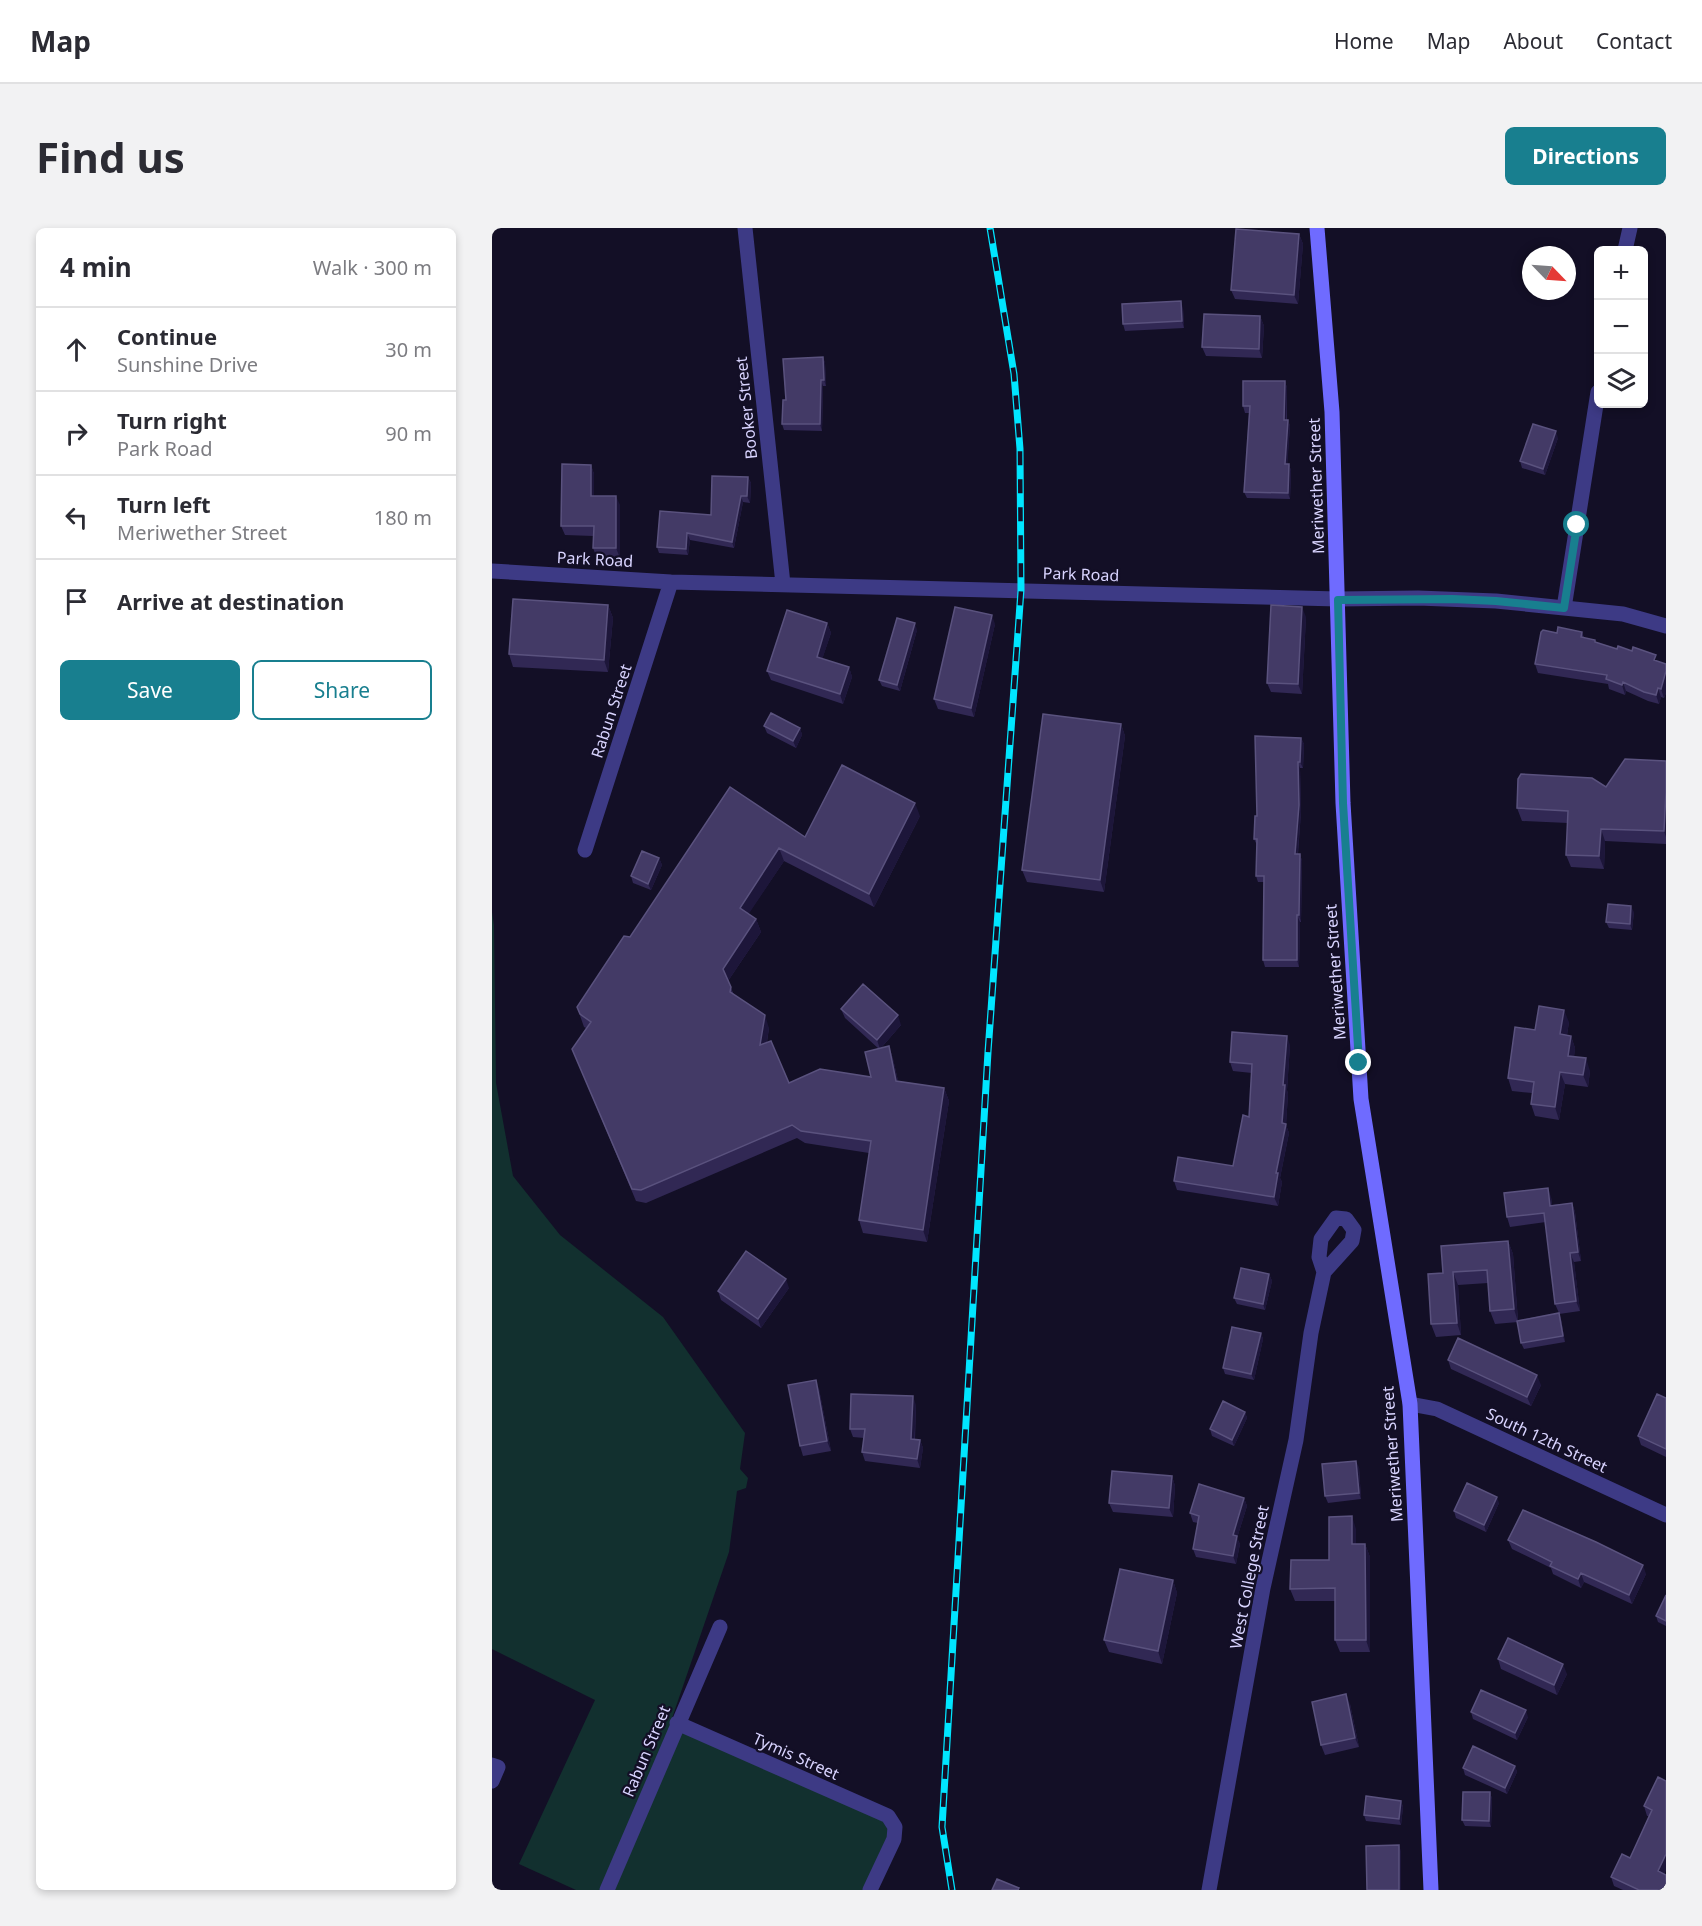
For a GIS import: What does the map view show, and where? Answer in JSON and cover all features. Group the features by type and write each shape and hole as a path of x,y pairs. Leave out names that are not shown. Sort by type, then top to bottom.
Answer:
{"street":[{"name":"Booker Street","path":"745,228 783,584"},
{"name":"Meriwether Street","path":"1317,228 1332,412 1343,803 1361,1099 1410,1404 1431,1890"},
{"path":"1626,246 1630,228"},
{"path":"1564,608 1596,408"},
{"name":"Park Road","path":"492,571 671,582 1338,600 1496,601 1623,614 1666,626"},
{"name":"Rabun Street","path":"585,850 671,582"},
{"name":"West College Street","path":"1209,1890 1263,1588 1296,1440 1311,1333 1324,1272"},
{"name":"South 12th Street","path":"1410,1404 1437,1409 1666,1515"},
{"name":"Rabun Street","path":"607,1890 720,1627"},
{"name":"Tymis Street","path":"677,1723 888,1816 895,1827 894,1839 870,1890"}],"green space":[{"path":"492,912 496,1083 513,1176 560,1235 663,1317 745,1433 740,1469 748,1478 746,1488 737,1491 729,1552 670,1724 896,1827 866,1890 576,1890 519,1864 595,1700 492,1649"}],"building":[{"path":"1236,229 1299,234 1294,295 1231,290"},
{"path":"1181,301 1182,321 1123,324 1122,304"},
{"path":"1204,314 1260,316 1259,349 1202,347"},
{"path":"823,357 824,380 821,380 820,424 782,424 783,400 786,400 783,359"},
{"path":"1243,381 1285,381 1284,420 1288,420 1285,464 1289,464 1288,493 1244,492 1250,406 1243,406"},
{"path":"1533,424 1556,431 1543,469 1520,461"},
{"path":"562,464 591,465 591,496 616,496 616,548 593,548 594,526 561,526"},
{"path":"712,476 748,477 747,496 741,496 732,542 687,533 686,549 657,547 660,511 711,515"},
{"path":"513,599 608,605 604,660 509,654"},
{"path":"1271,605 1302,607 1298,684 1267,683"},
{"path":"955,607 992,615 971,708 934,699"},
{"path":"787,610 827,623 817,657 849,667 840,694 767,671"},
{"path":"897,618 915,623 897,685 879,680"},
{"path":"1558,627 1582,632 1581,637 1617,649 1618,646 1632,651 1633,647 1656,655 1654,660 1666,664 1661,689 1658,688 1656,695 1623,682 1622,685 1606,679 1607,675 1535,664 1541,632 1543,630 1557,633"},
{"path":"771,713 800,728 793,741 764,726"},
{"path":"1043,714 1121,724 1100,880 1022,870"},
{"path":"1255,736 1301,738 1295,854 1300,854 1297,960 1263,960 1264,876 1256,876 1257,839 1254,839 1255,816 1257,816"},
{"path":"1625,759 1666,761 1664,831 1601,829 1599,856 1566,855 1568,811 1517,808 1518,779 1521,774 1592,778 1606,787"},
{"path":"842,765 915,803 869,894 779,848 740,908 756,919 723,969 731,987 730,992 765,1015 760,1045 771,1041 789,1083 820,1069 871,1077 865,1052 889,1046 896,1081 944,1088 923,1230 859,1220 871,1141 801,1131 792,1125 641,1190 632,1189 572,1049 591,1022 580,1014 577,1007 624,936 630,937 730,787 805,837"},
{"path":"642,851 659,858 648,884 631,876"},
{"path":"1608,904 1631,906 1630,924 1606,922"},
{"path":"863,984 898,1015 877,1040 841,1009"},
{"path":"1539,1006 1564,1010 1560,1034 1571,1036 1568,1056 1586,1058 1583,1075 1560,1072 1555,1107 1531,1104 1534,1082 1508,1078 1515,1027 1535,1030"},
{"path":"1232,1032 1287,1036 1282,1123 1286,1124 1276,1173 1278,1173 1274,1197 1174,1181 1178,1157 1233,1166 1243,1115 1249,1117 1252,1064 1230,1062"},
{"path":"1548,1188 1550,1206 1572,1203 1578,1252 1570,1253 1576,1301 1555,1304 1544,1213 1507,1217 1504,1193"},
{"path":"1508,1241 1514,1309 1490,1311 1487,1270 1453,1272 1457,1323 1431,1324 1428,1274 1443,1273 1441,1246"},
{"path":"746,1251 786,1279 758,1319 718,1291"},
{"path":"1241,1268 1269,1274 1263,1304 1234,1298"},
{"path":"1559,1313 1563,1336 1521,1343 1517,1321"},
{"path":"1232,1327 1261,1333 1251,1374 1223,1368"},
{"path":"1458,1338 1537,1375 1527,1397 1448,1360"},
{"path":"816,1380 827,1441 800,1446 788,1385"},
{"path":"851,1394 913,1396 911,1439 920,1440 917,1459 862,1452 865,1429 850,1429"},
{"path":"1657,1394 1666,1398 1666,1449 1638,1436"},
{"path":"1223,1401 1245,1412 1232,1440 1210,1429"},
{"path":"1356,1461 1359,1493 1325,1496 1322,1464"},
{"path":"1112,1471 1172,1476 1169,1508 1109,1503"},
{"path":"1467,1483 1497,1497 1484,1525 1454,1511"},
{"path":"1199,1484 1244,1498 1233,1535 1237,1536 1233,1556 1193,1549 1199,1516 1190,1513"},
{"path":"1523,1510 1643,1565 1629,1595 1581,1573 1578,1579 1550,1566 1552,1562 1508,1540"},
{"path":"1352,1516 1352,1544 1365,1544 1366,1640 1335,1640 1335,1588 1290,1589 1291,1560 1329,1560 1329,1517"},
{"path":"1120,1569 1173,1580 1158,1651 1104,1640"},
{"path":"1666,1595 1666,1621 1656,1616"},
{"path":"1508,1638 1563,1664 1554,1685 1498,1659"},
{"path":"1481,1690 1526,1710 1515,1733 1471,1712"},
{"path":"1346,1694 1355,1738 1321,1745 1312,1702"},
{"path":"1473,1746 1515,1766 1505,1788 1463,1768"},
{"path":"1658,1777 1666,1781 1666,1854 1658,1871 1666,1875 1666,1890 1639,1890 1611,1877 1622,1854 1630,1858 1652,1810 1644,1806"},
{"path":"1463,1792 1490,1792 1489,1821 1462,1820"},
{"path":"1366,1796 1401,1801 1399,1819 1364,1815"},
{"path":"1399,1845 1399,1890 1367,1890 1366,1846"},
{"path":"997,1879 1019,1888 1018,1890 992,1890"}],"railway":[{"path":"952,1890 942,1827 988,1052 1021,590 1020,449 1014,374 990,228"}],"route":[{"path":"1359,1063 1343,803 1338,600 1452,599 1564,608 1577,525"}]}
